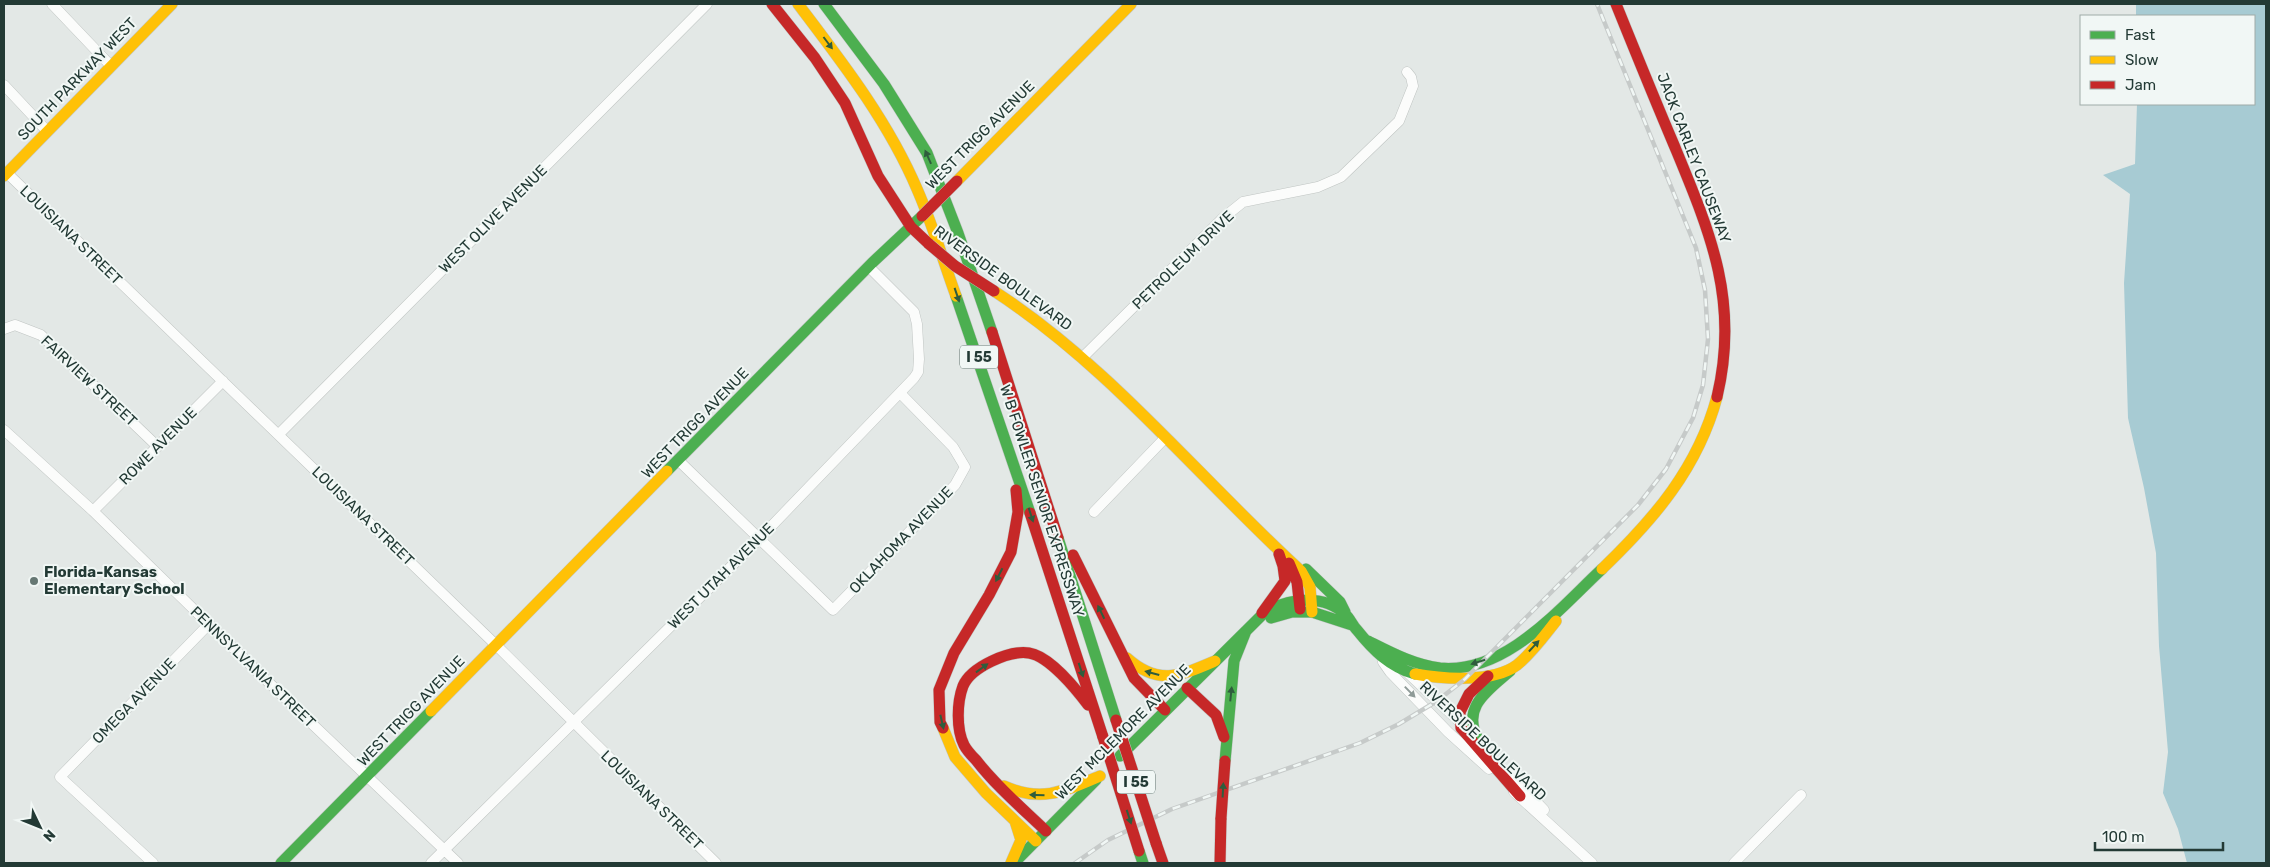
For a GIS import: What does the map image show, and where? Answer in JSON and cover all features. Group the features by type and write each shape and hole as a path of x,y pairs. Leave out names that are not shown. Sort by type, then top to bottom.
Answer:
{"main road":[{"name":"SOUTH PARKWAY WEST","path":"5,174 172,4"},
{"name":"RIVERSIDE BOULEVARD","path":"772,4 815,58 845,103 878,176 911,227 956,266 1028,313 1083,357 1288,560 1304,572 1309,580 1312,599"},
{"name":"W B FOWLER SENIOR EXPRESSWAY","path":"798,4 848,69 886,130 917,188 983,370 1143,863"},
{"name":"W B FOWLER SENIOR EXPRESSWAY","path":"824,4 884,84 927,153 958,233 1006,372 1163,863"},
{"name":"WEST TRIGG AVENUE","path":"281,863 367,778 869,266 957,181 1131,4"},
{"name":"JACK CARLEY CAUSEWAY","path":"1368,641 1386,650 1433,666 1460,667 1483,661 1511,649 1524,640 1587,583 1658,512 1681,480 1700,445 1715,405 1724,366 1726,322 1721,274 1703,213 1616,4"},
{"path":"1013,460 1018,512 1010,552 989,595 954,653 940,690 940,722 955,757 986,793 1036,841"},
{"path":"1047,501 1134,678 1165,710"},
{"name":"RIVERSIDE BOULEVARD","path":"1277,548 1289,555 1308,571 1340,602 1352,625 1368,641"},
{"path":"1220,863 1226,743 1234,661 1254,623 1286,580 1286,571 1277,548"},
{"name":"RIVERSIDE BOULEVARD","path":"1288,560 1297,582 1304,608"},
{"name":"JACK CARLEY CAUSEWAY","path":"1479,741 1472,725 1471,716 1475,705 1514,668 1587,583"},
{"path":"1312,599 1345,613"},
{"name":"WEST MCLEMORE AVENUE","path":"1013,863 1254,623 1272,608 1304,608 1312,599"},
{"path":"1304,608 1352,625"},
{"path":"1520,796 1502,774 1476,748 1461,728 1460,712 1469,694 1524,640"},
{"path":"1368,641 1391,665 1444,678 1465,679 1488,676 1500,674 1514,668"},
{"path":"1119,649 1135,666 1152,676 1180,676 1215,661"},
{"path":"1046,831 990,778 964,745 957,710 964,684 982,666 1008,654 1030,653 1051,665 1073,685 1096,716"},
{"path":"1187,688 1216,715 1226,743"},
{"path":"990,778 1010,789 1032,796 1054,795 1100,776"},
{"path":"1013,863 1021,840 1014,821"}],"street":[{"path":"52,4 111,66"},
{"name":"WEST OLIVE AVENUE","path":"279,434 707,4"},
{"name":"PETROLEUM DRIVE","path":"1083,357 1223,218 1243,202 1318,187 1342,177 1398,121 1413,86 1411,77 1407,72"},
{"path":"4,85 47,131"},
{"name":"LOUISIANA STREET","path":"5,174 279,434 716,863"},
{"name":"WEST UTAH AVENUE","path":"431,863 760,538 901,394 918,372 917,324 914,312 869,266"},
{"name":"FAIRVIEW STREET","path":"4,329 15,325 41,335 157,446"},
{"name":"ROWE AVENUE","path":"93,511 223,381"},
{"name":"OKLAHOMA AVENUE","path":"760,538 833,610 955,484 965,467 953,447 901,394"},
{"name":"PENNSYLVANIA STREET","path":"4,430 93,511 367,778 458,863"},
{"path":"1094,512 1165,438"},
{"path":"679,461 760,538"},
{"name":"OMEGA AVENUE","path":"153,863 60,777 209,624"},
{"name":"RIVERSIDE BOULEVARD","path":"1368,641 1390,672 1448,732 1592,863"},
{"name":"RIVERSIDE BOULEVARD","path":"1386,650 1479,741 1572,843"},
{"path":"1734,863 1801,795"}],"water":[{"path":"2136,4 2266,4 2266,863 2187,863 2178,829 2163,793 2168,752 2159,646 2156,553 2128,418 2124,283 2130,194 2103,175 2135,164 2137,105 2255,105 2255,15 2136,15"}],"railway":[{"path":"1075,863 1108,840 1172,809 1360,743 1399,724 1437,701 1465,679 1638,505 1666,469 1693,418 1703,385 1708,339 1705,290 1696,248 1597,4"}],"traffic: fast":[{"path":"824,4 884,84 927,153 958,233 992,332"},
{"path":"667,471 872,263 922,216"},
{"path":"956,296 1030,513"},
{"path":"1058,538 1116,720"},
{"path":"1306,569 1340,602 1345,612"},
{"path":"1368,641 1402,658 1440,668 1464,667 1487,661 1509,650 1530,636 1602,569"},
{"path":"1120,756 1263,614 1283,604 1305,600 1327,603 1337,608 1346,615 1363,637 1383,657 1398,667 1415,674"},
{"path":"1271,618 1292,612 1312,612 1352,625"},
{"path":"1225,761 1234,661 1246,631"},
{"path":"1479,741 1474,729 1474,710 1485,693 1510,671"},
{"path":"281,863 431,711"},
{"path":"1014,863 1096,780"},
{"path":"1139,851 1143,863"}],"traffic: slow":[{"path":"4,176 172,4"},
{"path":"798,4 863,93 905,164 933,228 956,296"},
{"path":"957,181 1131,4"},
{"path":"994,291 1037,321 1116,388 1301,571 1310,587 1312,612"},
{"path":"1602,569 1639,531 1672,491 1698,447 1709,423 1717,397"},
{"path":"431,711 667,471"},
{"path":"1415,674 1468,678 1495,675 1507,671 1528,655 1556,621"},
{"path":"1127,658 1138,667 1149,672 1170,676 1191,671 1215,661"},
{"path":"943,728 955,757 986,793 1036,841"},
{"path":"1004,786 1030,794 1053,793 1100,776"},
{"path":"1011,863 1021,840 1015,821"}],"traffic: jam":[{"path":"772,4 815,58 845,103 878,176 911,227 929,244"},
{"path":"1616,4 1699,208 1718,268 1723,298 1725,329 1723,362 1717,397"},
{"path":"922,216 957,181"},
{"path":"929,244 955,266 994,291"},
{"path":"992,332 1058,538"},
{"path":"943,728 940,722 939,690 954,653 989,595 1011,552 1018,512 1016,490"},
{"path":"1030,513 1103,737"},
{"path":"1262,613 1285,581 1279,554"},
{"path":"1073,555 1134,678 1165,710"},
{"path":"1289,563 1297,582 1300,609"},
{"path":"1046,831 1001,788 965,747 961,739 958,716 959,700 963,686 974,672 991,661 1011,654 1029,653 1037,655 1053,667 1069,682 1088,705"},
{"path":"1488,676 1469,694 1460,712 1461,728 1520,796"},
{"path":"1187,688 1216,715 1224,737"},
{"path":"1116,720 1156,843"},
{"path":"1103,737 1139,851"},
{"path":"1221,818 1225,761"},
{"path":"1220,863 1221,818"},
{"path":"1156,843 1163,863"}],"place":[{"name":"Florida-Kansas Elementary School","path":"34,581"}]}
